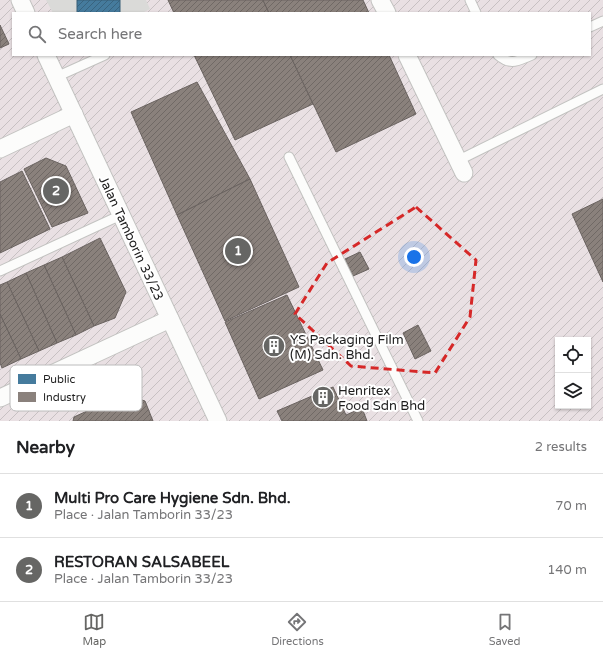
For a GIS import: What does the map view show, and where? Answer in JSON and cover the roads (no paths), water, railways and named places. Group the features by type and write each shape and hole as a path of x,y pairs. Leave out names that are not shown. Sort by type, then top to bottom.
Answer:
{"street":[{"path":"20,0 26,12"},
{"path":"380,0 386,12"},
{"name":"Jalan Tamborin 33/23","path":"46,56 218,421"},
{"path":"407,56 462,167"},
{"path":"0,149 74,114"},
{"path":"71,365 170,319"},
{"path":"0,398 10,393"}],"lane":[{"path":"470,0 476,12"},
{"path":"591,27 603,21"},
{"path":"56,77 103,56"},
{"path":"499,56 505,61 516,62 530,56"},
{"path":"462,167 603,89"},
{"path":"288,157 418,421"},
{"path":"0,271 121,215"}],"place":[{"name":"RESTORAN SALSABEEL","path":"56,191"},
{"name":"Multi Pro Care Hygiene Sdn. Bhd.","path":"238,251"},
{"name":"YS Packaging Film (M) Sdn. Bhd.","path":"274,346"},
{"name":"Henritex Food Sdn Bhd","path":"323,397"}]}
